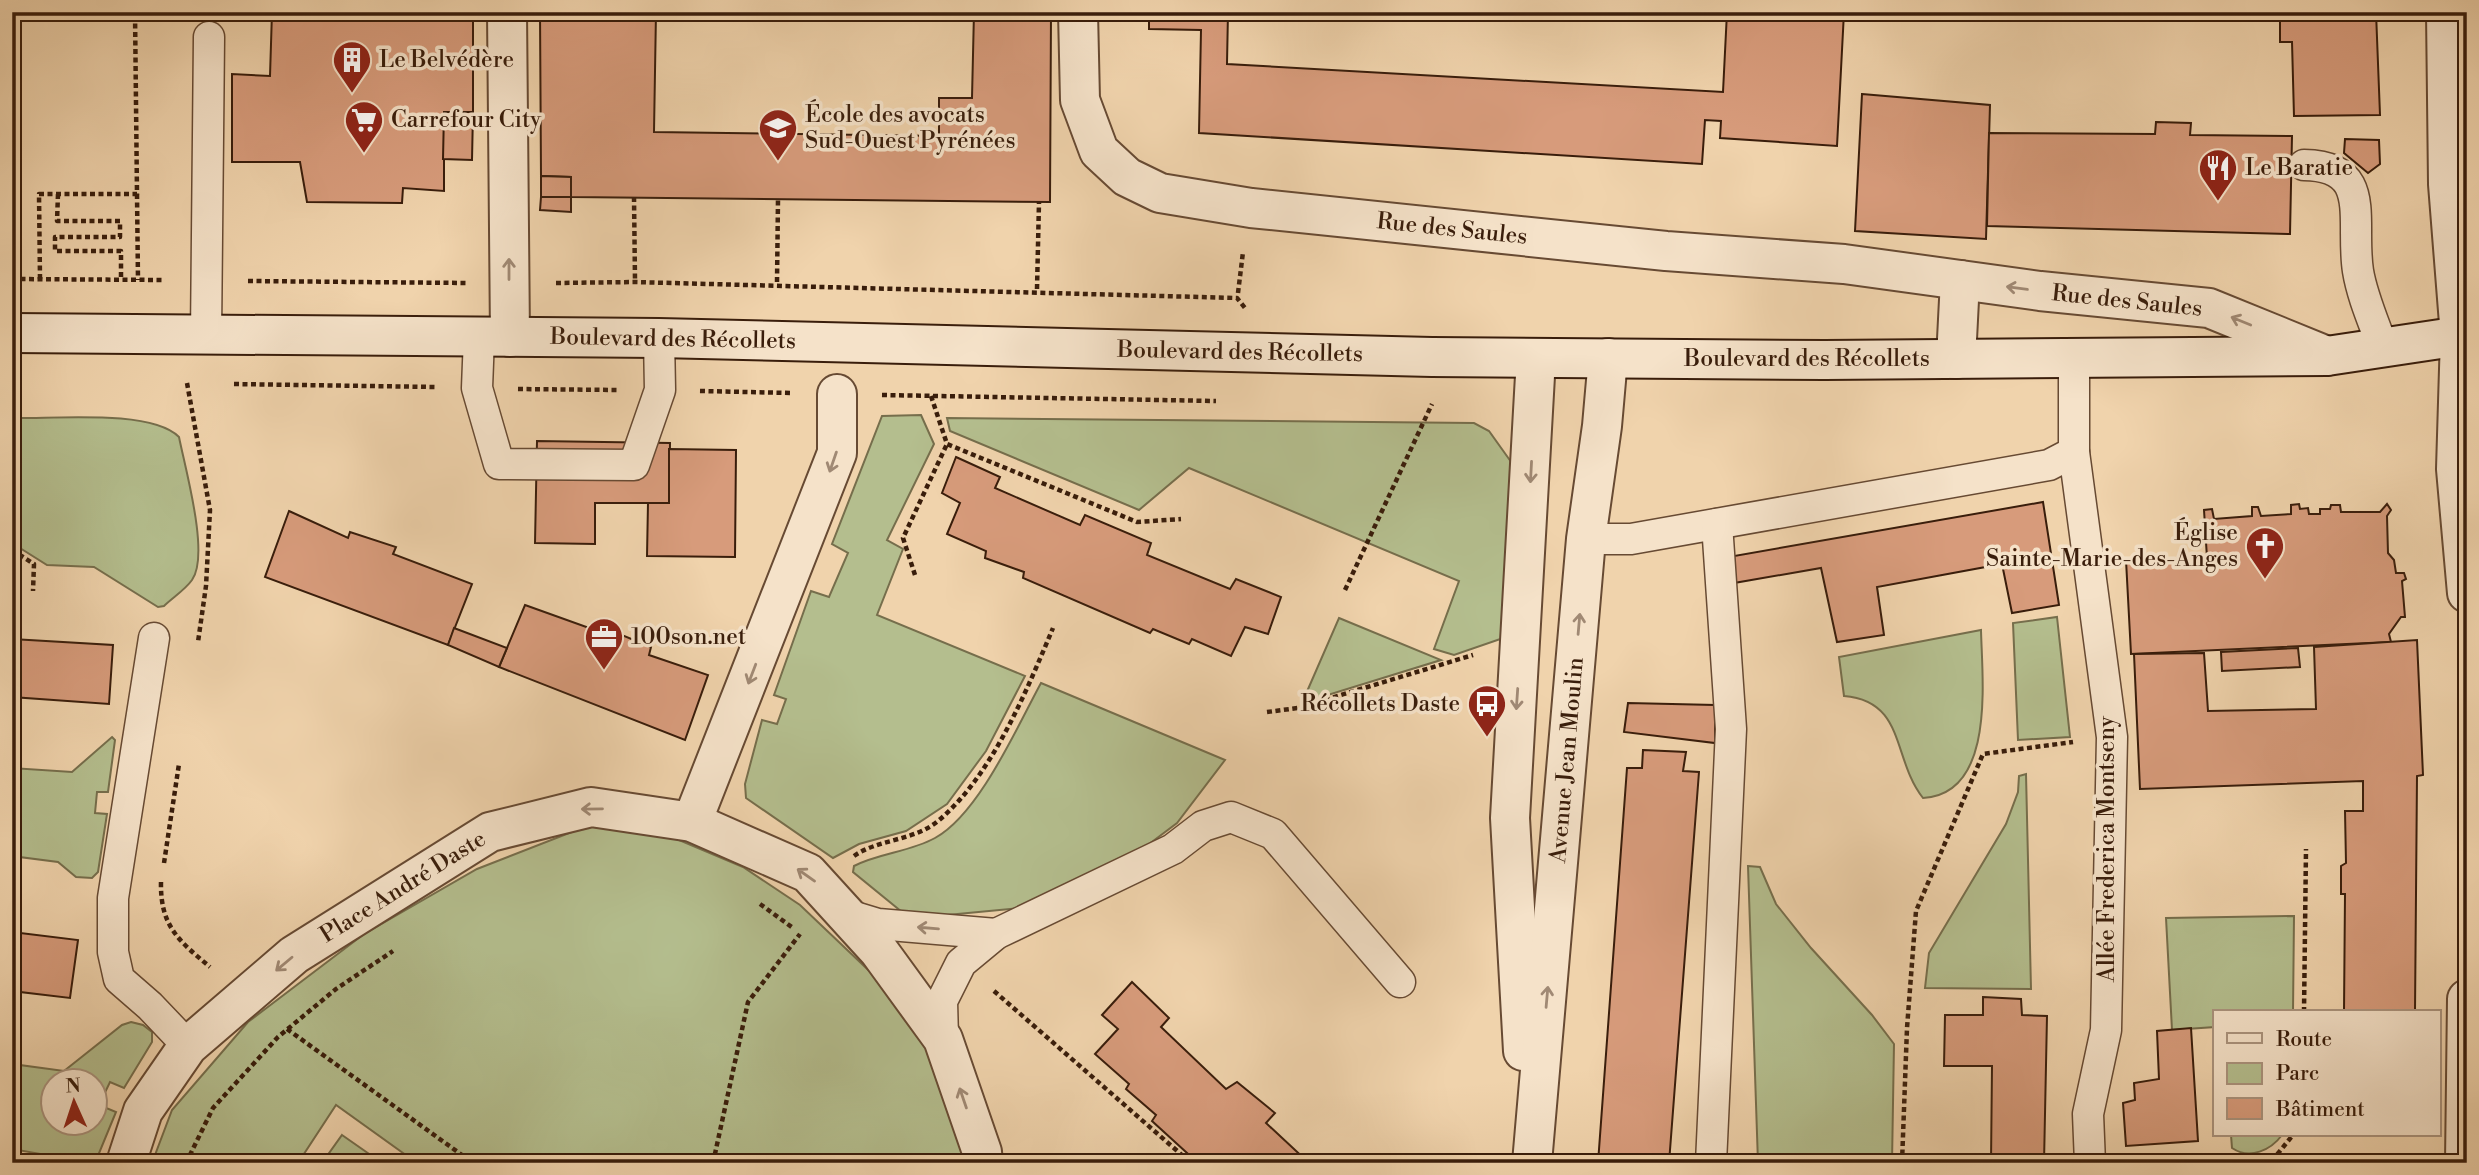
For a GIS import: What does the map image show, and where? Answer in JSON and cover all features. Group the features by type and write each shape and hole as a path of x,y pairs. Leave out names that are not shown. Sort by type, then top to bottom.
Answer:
{"street":[{"path":"495,337 509,284 507,12"},
{"name":"Rue des Saules","path":"1078,12 1080,100 1099,150 1127,177 1160,193 1251,208 1666,251 1844,264 2209,308 2327,356"},
{"path":"2446,12 2449,193 2464,336 2456,469 2467,593"},
{"path":"1956,359 1960,280"},
{"name":"Boulevard des Récollets","path":"22,333 659,338 1536,358 1956,359 2327,356 2464,336"},
{"name":"Avenue Jean Moulin","path":"1532,1163 1510,818 1536,358"},
{"name":"Avenue Jean Moulin","path":"1532,1163 1586,538 1602,426 1608,358"},
{"path":"692,822 837,453 837,394"},
{"name":"Place André Daste","path":"126,1163 143,1111 188,1046 294,955 490,832 591,807 692,822 808,873 879,951 943,1040 982,1152 983,1163"},
{"path":"2465,1161 2467,999"}],"lane":[{"path":"206,335 209,37"},
{"path":"2304,165 2328,166 2342,174 2353,191 2358,274 2383,348"},
{"path":"495,337 477,388 499,464 620,465 634,465 660,390 659,338"},
{"name":"Allée Frederica Montseny","path":"2074,358 2074,452 2112,737 2106,1030 2088,1114 2090,1163"},
{"path":"1586,538 1630,540 2049,466 2074,452"},
{"path":"1711,1163 1731,729 1717,524"},
{"path":"154,638 113,898 113,952 119,979 150,1006 188,1046"},
{"path":"943,1040 942,1001 961,963 996,934 1173,849 1203,826 1231,817 1273,834 1400,982"},
{"path":"845,914 878,924 996,934"}],"path":[{"path":"135,12 138,280"},
{"path":"40,279 39,194 136,194"},
{"path":"58,194 57,221 120,221 120,237 55,237 55,251 121,251 121,280"},
{"path":"634,197 635,280"},
{"path":"777,282 778,199"},
{"path":"1037,289 1039,202"},
{"path":"12,279 509,284 634,282 1238,295 1245,238"},
{"path":"187,383 210,510 206,586 196,653"},
{"path":"915,575 903,538 947,444 931,396"},
{"path":"1345,590 1432,404"},
{"path":"947,444 1137,522 1181,519"},
{"path":"12,550 34,564 33,591"},
{"path":"816,881 859,852 895,842 937,822 971,787 1022,699 1053,628"},
{"path":"1267,712 1298,708 1521,640"},
{"path":"1902,1163 1907,1028 1916,911 1983,754 2068,742"},
{"path":"179,763 160,885 164,911 174,936 243,998 473,1163"},
{"path":"2304,1010 2306,849"},
{"path":"755,900 808,941"},
{"path":"713,1163 748,1002 800,934"},
{"path":"186,1163 213,1108 287,1029 336,989 404,943"},
{"path":"961,963 1191,1163"},
{"path":"2275,1157 2292,1136"},
{"path":"2228,1163 2275,1157 2465,1161"}],"green space":[{"path":"921,415 934,444 887,540 903,549 877,615 1025,676 986,751 947,804 906,831 859,844 833,858 746,798 745,784 762,720 777,724 786,699 774,695 811,591 829,597 848,553 832,544 882,416"},
{"path":"12,418 125,419 165,428 179,437 194,511 198,551 197,568 186,587 164,606 158,607 94,567 47,565 12,543"},
{"path":"947,418 1474,423 1489,431 1514,466 1512,635 1454,655 1434,649 1459,581 1189,468 1139,510 950,431"},
{"path":"2057,617 2070,737 2018,740 2013,623"},
{"path":"1339,618 1441,660 1302,703"},
{"path":"1981,630 1982,704 1980,731 1974,756 1963,777 1946,792 1923,798 1913,783 1888,720 1864,700 1844,696 1839,657"},
{"path":"1041,683 1225,760 1177,823 1120,866 1032,907 947,915 902,912 853,872 854,866 925,843 951,826 967,810 996,768"},
{"path":"112,737 115,740 108,792 97,792 95,813 107,814 98,872 92,878 76,877 58,862 12,856 12,768 72,772"},
{"path":"2026,774 2031,989 1925,988 1929,953 2006,824 2018,792 2019,776"},
{"path":"587,826 672,837 743,867 800,905 884,985 936,1064 970,1163 417,1163 336,1105 298,1163 152,1163 172,1110 248,1022 364,934 477,869"},
{"path":"1748,866 1760,867 1776,904 1894,1044 1892,1163 1758,1163"},
{"path":"2294,916 2293,1010 2213,1010 2213,1027 2172,1030 2166,918"},
{"path":"131,1022 143,1025 152,1032 152,1042 124,1088 110,1082 108,1086 108,1066 70,1066 122,1025"},
{"path":"12,1064 38,1068 38,1136 106,1136 95,1163 52,1163 52,1156 12,1149"},
{"path":"108,1109 116,1112 108,1131"},
{"path":"342,1135 382,1163 322,1163"},
{"path":"2231,1136 2281,1136 2260,1152 2239,1152 2232,1148"}],"building":[{"name":"Le Belvédère","path":"272,12 473,12 473,112 444,112 444,191 403,188 402,203 307,202 300,162 232,162 232,74 270,76"},
{"path":"540,12 656,12 654,132 939,136 939,98 972,98 974,12 1051,12 1050,202 571,197 571,177 541,176"},
{"path":"1149,12 1228,12 1227,64 1723,92 1727,12 1844,12 1837,146 1720,138 1721,121 1705,120 1702,164 1199,133 1201,30 1149,29"},
{"path":"2280,12 2376,12 2380,115 2294,116 2292,42 2280,42"},
{"path":"1862,94 1990,105 1986,239 1855,231"},
{"path":"444,112 473,112 472,160 443,159"},
{"path":"2156,122 2191,123 2190,135 2292,136 2290,234 1987,226 1989,133 2155,134"},
{"path":"2345,139 2379,140 2380,164 2368,173 2344,153"},
{"path":"541,176 571,177 571,197 541,197"},
{"path":"541,197 571,197 571,212 540,210"},
{"path":"537,441 670,443 669,503 595,503 595,544 535,543"},
{"path":"669,449 736,450 735,557 647,556 648,503 669,503"},
{"path":"956,457 1000,477 995,488 1080,525 1085,515 1151,543 1147,555 1230,589 1236,579 1281,597 1268,634 1245,627 1231,656 1192,639 1189,644 1153,629 1150,633 1023,578 1024,572 985,558 986,551 947,534 960,503 942,493"},
{"path":"2043,502 2059,605 2012,613 2002,564 1877,587 1884,635 1837,642 1821,568 1734,583 1734,556"},
{"name":"Église Sainte-Marie-des-Anges","path":"2299,504 2300,509 2308,508 2309,514 2320,514 2320,509 2330,509 2331,505 2340,505 2341,512 2380,512 2387,504 2391,510 2387,516 2388,553 2394,560 2396,573 2404,573 2406,579 2402,581 2405,617 2401,617 2389,634 2391,642 2131,654 2126,560 2167,563 2167,558 2207,558 2204,510 2212,509 2214,519 2252,516 2252,507 2258,507 2261,516 2291,514 2291,505"},
{"path":"289,511 348,538 350,532 396,547 393,554 472,584 448,645 265,577"},
{"name":"100son.net","path":"525,605 603,633 605,628 651,647 649,655 708,675 685,740 499,667"},
{"path":"454,628 507,648 499,667 448,645"},
{"path":"12,639 113,645 109,704 12,697"},
{"path":"2417,640 2423,775 2417,776 2415,1010 2344,1010 2345,894 2341,894 2341,866 2346,863 2345,811 2363,811 2363,781 2140,789 2134,654 2204,653 2208,711 2316,709 2314,647"},
{"path":"2298,648 2300,667 2222,671 2221,652"},
{"path":"1628,703 1715,705 1715,743 1624,732"},
{"path":"1643,750 1686,752 1683,771 1699,772 1669,1163 1598,1163 1627,768 1642,768"},
{"path":"12,932 78,940 70,998 12,991"},
{"path":"1132,982 1169,1018 1161,1027 1226,1089 1237,1082 1275,1113 1266,1123 1309,1163 1198,1163 1152,1121 1156,1115 1126,1089 1129,1084 1095,1054 1118,1029 1102,1015"},
{"path":"1983,997 2021,999 2022,1015 2047,1016 2044,1163 1991,1163 1992,1066 1944,1066 1945,1015 1983,1015"},
{"path":"2191,1028 2198,1141 2126,1146 2123,1103 2135,1100 2134,1083 2159,1079 2157,1031"}],"place":[{"name":"Le Belvédère","path":"352,94"},
{"name":"Carrefour City","path":"364,154"},
{"name":"École des avocats Sud-Ouest Pyrénées","path":"778,162"},
{"name":"Le Baratie","path":"2218,202"},
{"name":"Église Sainte-Marie-des-Anges","path":"2265,580"},
{"name":"100son.net","path":"604,671"},
{"name":"Récollets Daste","path":"1487,738"}]}
